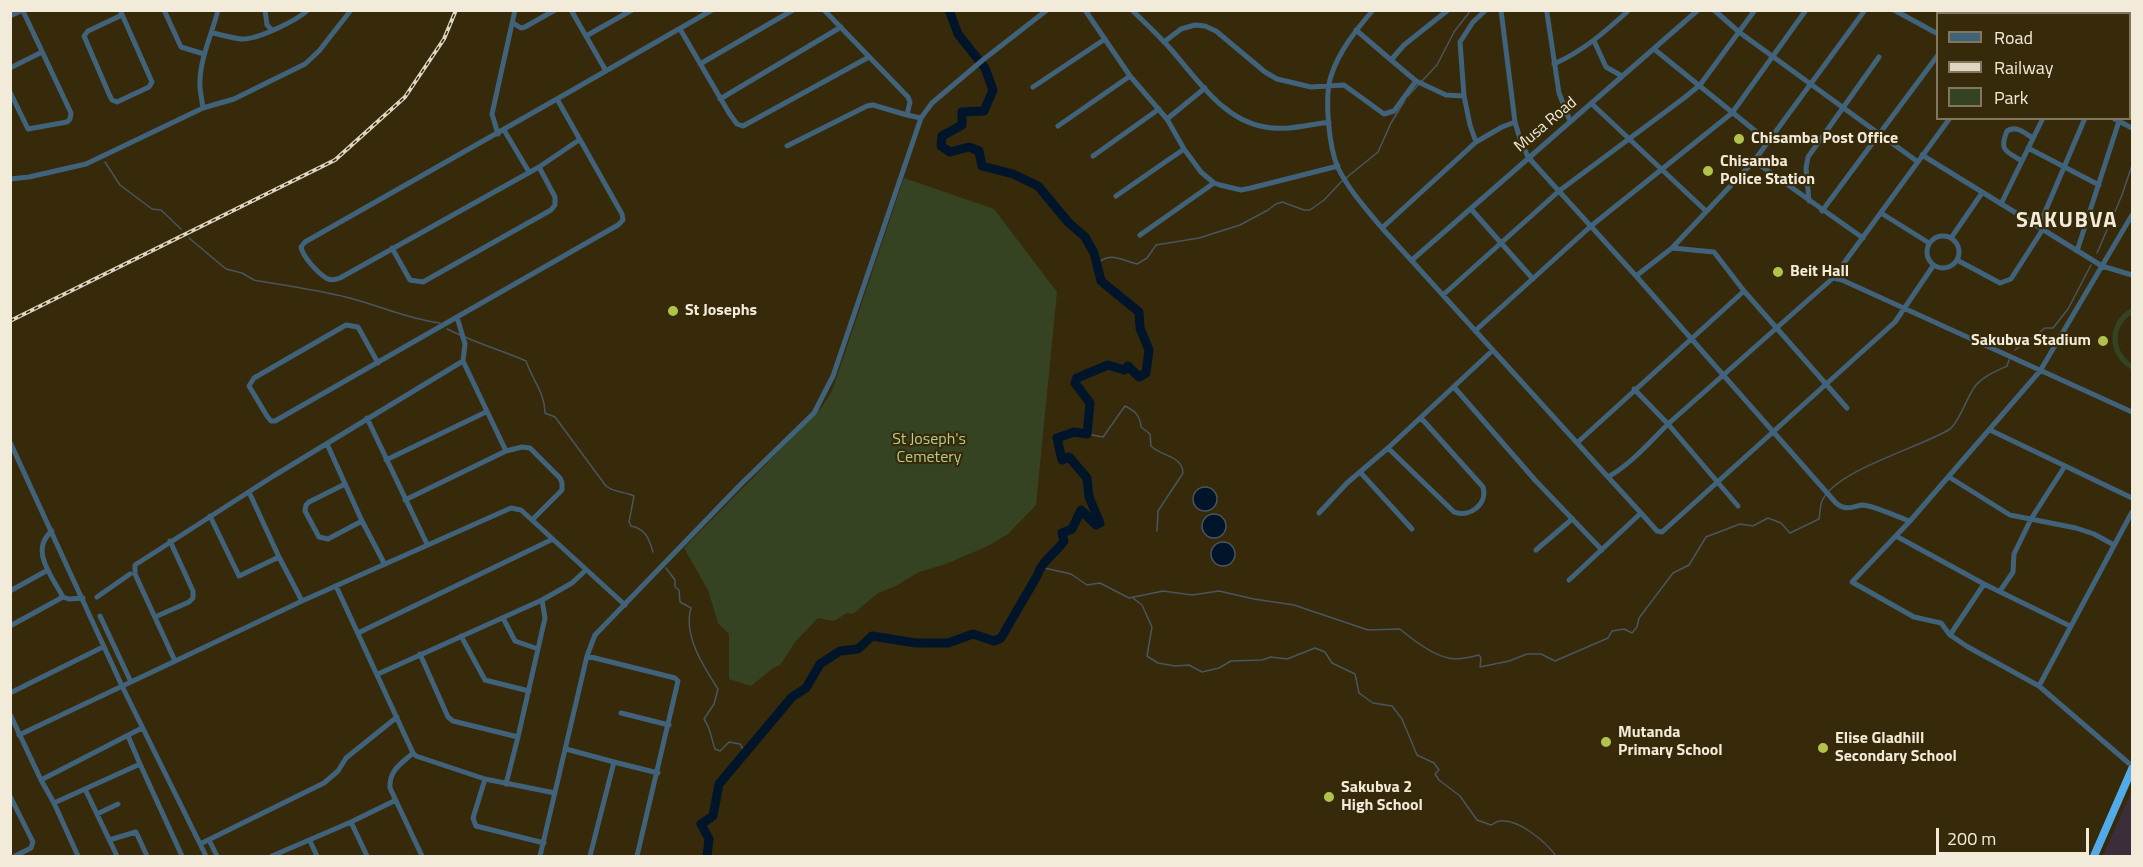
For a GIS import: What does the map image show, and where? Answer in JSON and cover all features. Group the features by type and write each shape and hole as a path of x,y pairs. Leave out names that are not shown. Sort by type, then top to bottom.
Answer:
{"highway":[{"path":"2094,856 2133,767"}],"street":[{"path":"164,10 182,47 204,54"},
{"path":"203,108 199,81 204,54 213,33 218,10"},
{"path":"265,10 267,25 272,30"},
{"path":"213,33 243,39 259,36 302,16 308,10"},
{"path":"10,179 86,164 107,156 203,108 234,99 305,63 319,51 351,10"},
{"path":"498,134 492,114 515,10"},
{"path":"513,23 522,28 555,10"},
{"path":"571,10 606,71"},
{"path":"586,36 632,10"},
{"path":"579,140 539,167 333,280 326,278 303,254 302,247 305,242 712,10"},
{"path":"700,64 793,10"},
{"path":"824,10 908,97 910,102 907,115"},
{"path":"540,856 587,656 595,635 746,479 814,413 833,376 921,118 932,103 984,58 1047,10"},
{"path":"1085,10 1130,76 1167,119 1184,149 1214,183 1241,189 1251,188 1338,166"},
{"path":"1132,10 1218,103 1234,115 1264,127 1279,128 1329,122"},
{"path":"1373,10 1356,30 1330,77 1330,142 1343,177 1382,228 1657,531 1662,532 1827,386 1895,322 1934,266"},
{"path":"1390,60 1404,45 1448,10"},
{"path":"1476,142 1464,96 1460,42 1473,22 1486,10"},
{"path":"1501,10 1515,122 1528,157 1724,375 1836,504 1842,508 1851,509 1866,506 1910,521"},
{"path":"1554,64 1572,56 1594,41 1629,10"},
{"name":"Musa Road","path":"1412,260 1698,10"},
{"path":"1714,10 1739,32 1918,162"},
{"path":"1443,295 1559,191 1700,85 1755,10"},
{"path":"1475,331 1591,226 1732,113 1806,10"},
{"path":"1636,276 1672,248 1754,161 1865,10"},
{"path":"1894,10 1936,33"},
{"path":"10,16 23,11 71,113 69,121 28,129 10,92"},
{"path":"121,13 152,82 149,87 117,102 109,94 84,36 88,31 121,13"},
{"path":"1547,13 1559,93 1570,121"},
{"path":"1164,42 1181,29 1195,25 1205,26 1216,31 1265,72 1277,79 1311,87 1344,85 1380,113 1388,114 1394,111 1420,83"},
{"path":"720,99 841,27"},
{"path":"680,29 720,99 737,124 743,126 869,57"},
{"path":"1356,30 1420,83 1446,94 1464,96"},
{"path":"1033,87 1105,39"},
{"path":"1594,41 1606,67 1622,76"},
{"path":"1654,49 1769,142"},
{"path":"10,68 42,52"},
{"path":"1809,201 1806,162 1879,57"},
{"path":"1822,211 1936,59"},
{"path":"1058,126 1130,76"},
{"path":"1167,119 1205,88"},
{"path":"378,363 358,327 346,325 254,378 249,386 267,416 271,421 275,421 378,363 457,318 618,225 623,220 622,214 557,99"},
{"path":"1592,104 1706,211"},
{"path":"787,146 867,106 873,105 921,118"},
{"path":"1093,156 1159,109"},
{"path":"1608,477 1833,278 1949,120"},
{"path":"2001,204 2042,120"},
{"path":"1957,260 2000,283 2006,283 2011,279 2041,228 2084,120"},
{"path":"2077,251 2120,120 2133,128"},
{"path":"1382,228 1476,142 1515,122"},
{"path":"2022,161 2006,152 2003,147 2002,142 2007,130 2018,129 2033,138"},
{"path":"504,130 529,172"},
{"path":"2028,148 2099,184"},
{"path":"1116,196 1184,149"},
{"path":"1923,155 2102,266 2133,275"},
{"path":"1754,161 1863,238"},
{"path":"392,248 410,280 423,282 551,210 555,205 555,197 539,167"},
{"path":"1140,235 1214,183"},
{"path":"1951,238 1982,193"},
{"path":"1471,209 1533,279"},
{"path":"1881,213 1929,243"},
{"path":"2133,215 2040,371 1910,521 1852,582 1914,617 1941,623 1950,635 2039,686 2133,767"},
{"path":"1941,235 1951,238 1958,246 1957,260 1946,268 1934,266 1927,257 1929,243 1941,235"},
{"path":"1672,248 1714,252 1744,291 1847,408"},
{"path":"1833,278 1842,279 2133,412"},
{"path":"1578,442 1744,291"},
{"path":"457,318 465,344 463,361 506,452"},
{"path":"1319,513 1347,483 1493,350"},
{"path":"175,661 135,574 134,568 137,562 367,418 463,361"},
{"path":"1454,387 1602,550"},
{"path":"1634,389 1668,424 1738,506"},
{"path":"386,460 486,412"},
{"path":"367,418 427,544"},
{"path":"1388,448 1454,512 1459,514 1469,512 1482,503 1483,487 1421,418"},
{"path":"1990,430 2133,498"},
{"path":"10,442 83,598 103,647 206,856"},
{"path":"327,444 384,564"},
{"path":"405,501 506,452 522,447 530,448 560,478 562,483 562,490 532,520"},
{"path":"2000,591 2013,572 2014,554 2031,519 2065,466"},
{"path":"1360,472 1412,529"},
{"path":"1949,477 2010,515 2076,528 2094,534 2114,545"},
{"path":"345,484 309,502 305,511 319,537 328,539 362,521"},
{"path":"249,492 302,601"},
{"path":"19,735 302,601 511,508 521,510 625,605"},
{"path":"2039,686 2133,512"},
{"path":"1569,580 1641,513"},
{"path":"210,516 239,576 279,557"},
{"path":"1536,550 1572,518"},
{"path":"52,531 44,537 41,549 48,570 63,597 83,598"},
{"path":"1896,536 1984,584 2070,626"},
{"path":"358,633 553,539"},
{"path":"155,617 189,602 192,598 193,591 170,541"},
{"path":"10,591 48,570"},
{"path":"378,674 542,600 572,584 586,570"},
{"path":"97,597 130,573"},
{"path":"1950,635 1984,584"},
{"path":"336,586 413,753 421,759 485,779 555,793"},
{"path":"10,626 63,597"},
{"path":"506,784 545,618 542,600"},
{"path":"100,616 131,682"},
{"path":"503,618 514,641 538,649"},
{"path":"461,636 484,680 529,691"},
{"path":"10,693 103,647"},
{"path":"420,654 448,717 453,721 518,737"},
{"path":"587,656 676,678 678,682 637,856"},
{"path":"621,713 669,725"},
{"path":"10,714 78,856"},
{"path":"200,844 324,783 338,771 346,758 397,717"},
{"path":"41,780 142,728"},
{"path":"128,736 182,856"},
{"path":"566,749 658,773"},
{"path":"413,753 389,777 394,801 422,856"},
{"path":"590,856 614,762"},
{"path":"54,804 140,764"},
{"path":"485,779 472,818 474,824 478,828 544,843"},
{"path":"85,789 117,856"},
{"path":"10,796 33,842 31,848 15,856"},
{"path":"272,856 310,841 394,801"},
{"path":"97,814 118,804"},
{"path":"351,822 367,856"},
{"path":"109,840 136,832 147,856"},
{"path":"209,840 217,856"},
{"path":"310,841 317,856"}],"shaded area":[{"path":"2132,790 2132,856 2103,856"}],"green space":[{"name":"St Joseph's Cemetery","path":"904,178 994,209 1057,292 1036,505 1008,534 990,545 946,564 919,572 894,587 878,593 853,614 847,613 834,621 818,618 795,642 780,665 751,686 729,679 729,634 718,623 708,590 684,548 821,408 832,391"},
{"path":"2132,308 2132,314 2121,325 2118,339 2121,352 2132,364 2132,370 2118,356 2112,339 2117,322"}],"water":[{"path":"1205,487 1213,491 1217,499 1213,507 1205,511 1197,507 1193,499 1197,491"},
{"path":"1214,514 1222,518 1226,526 1222,534 1214,538 1206,534 1202,526 1206,518"},
{"path":"1223,542 1231,546 1235,554 1231,562 1223,566 1215,562 1211,554 1215,546"}],"waterway":[{"path":"707,856 709,839 701,824 713,816 719,784 792,697 806,688 820,664 840,651 858,649 872,636 916,643 948,643 973,634 994,641 1001,638 1042,566 1064,541 1062,533 1072,529 1081,510 1096,525 1100,523 1089,497 1087,478 1069,457 1062,460 1057,438 1074,432 1087,434 1090,403 1075,383 1077,378 1108,365 1124,370 1128,366 1139,377 1146,373 1149,350 1140,328 1139,312 1101,281 1094,253 1085,237 1068,222 1038,186 1013,174 982,166 979,151 969,147 950,152 941,146 942,136 962,125 962,112 984,111 993,90 985,68 958,34 949,10"},
{"path":"1422,81 1437,65 1454,32 1471,10"},
{"path":"1408,96 1419,84"},
{"path":"1346,178 1378,152 1391,123 1405,100"},
{"path":"105,162 120,185 152,209 161,210 181,229"},
{"path":"2097,253 2132,165"},
{"path":"1097,264 1111,257 1137,264 1147,258 1156,245 1199,238 1240,225 1282,202 1310,210 1324,200 1342,181"},
{"path":"189,238 226,269 242,273 254,280 337,295 414,318 440,323"},
{"path":"2015,350 2045,328 2053,328 2068,309 2091,265"},
{"path":"447,329 460,335"},
{"path":"465,337 526,361 541,393 545,413 555,417 606,486 634,496 629,522 631,526 646,535 653,552"},
{"path":"1040,567 1071,574 1087,585 1100,583 1129,598 1163,591 1192,595 1219,591 1294,605 1368,630 1400,629 1419,644 1441,656 1455,659 1479,655 1480,667 1509,661 1527,654 1541,654 1555,661 1608,638 1612,631 1624,629 1632,633 1637,627 1639,618 1673,573 1689,565 1706,537 1740,524 1753,526 1768,518 1781,523 1790,533 1819,519 1822,501 1830,490 1861,469 1950,429 1976,385 1986,376 2007,366 2009,360"},
{"path":"1087,434 1103,437 1125,406 1136,414 1141,427 1150,434 1151,446 1175,459 1182,467 1183,473 1158,511 1157,531"},
{"path":"666,568 675,580 680,602 691,608 689,618 692,639 718,689 714,704 704,719 710,730 715,749 720,751 729,742 740,744 745,752"},
{"path":"1133,598 1142,605 1152,627 1147,656 1158,663 1175,666 1189,665 1202,672 1219,668 1231,661 1262,660 1271,657 1287,659 1315,648 1325,652 1332,663 1355,674 1359,693 1373,703 1392,706 1402,719 1417,755 1434,763 1439,770 1435,774 1439,780 1460,796 1477,820 1491,825 1498,821 1515,824 1539,838 1556,856"}],"railway":[{"path":"10,321 335,160 405,97 444,39 456,10"}],"place":[{"name":"Chisamba Post Office","path":"1739,139"},
{"name":"Chisamba Police Station","path":"1708,171"},
{"name":"Beit Hall","path":"1778,272"},
{"name":"St Josephs","path":"673,311"},
{"name":"Sakubva Stadium","path":"2103,341"},
{"name":"Mutanda Primary School","path":"1606,742"},
{"name":"Elise Gladhill Secondary School","path":"1823,748"},
{"name":"Sakubva 2 High School","path":"1329,797"}],"district":[{"name":"SAKUBVA","path":"2067,222"}]}
